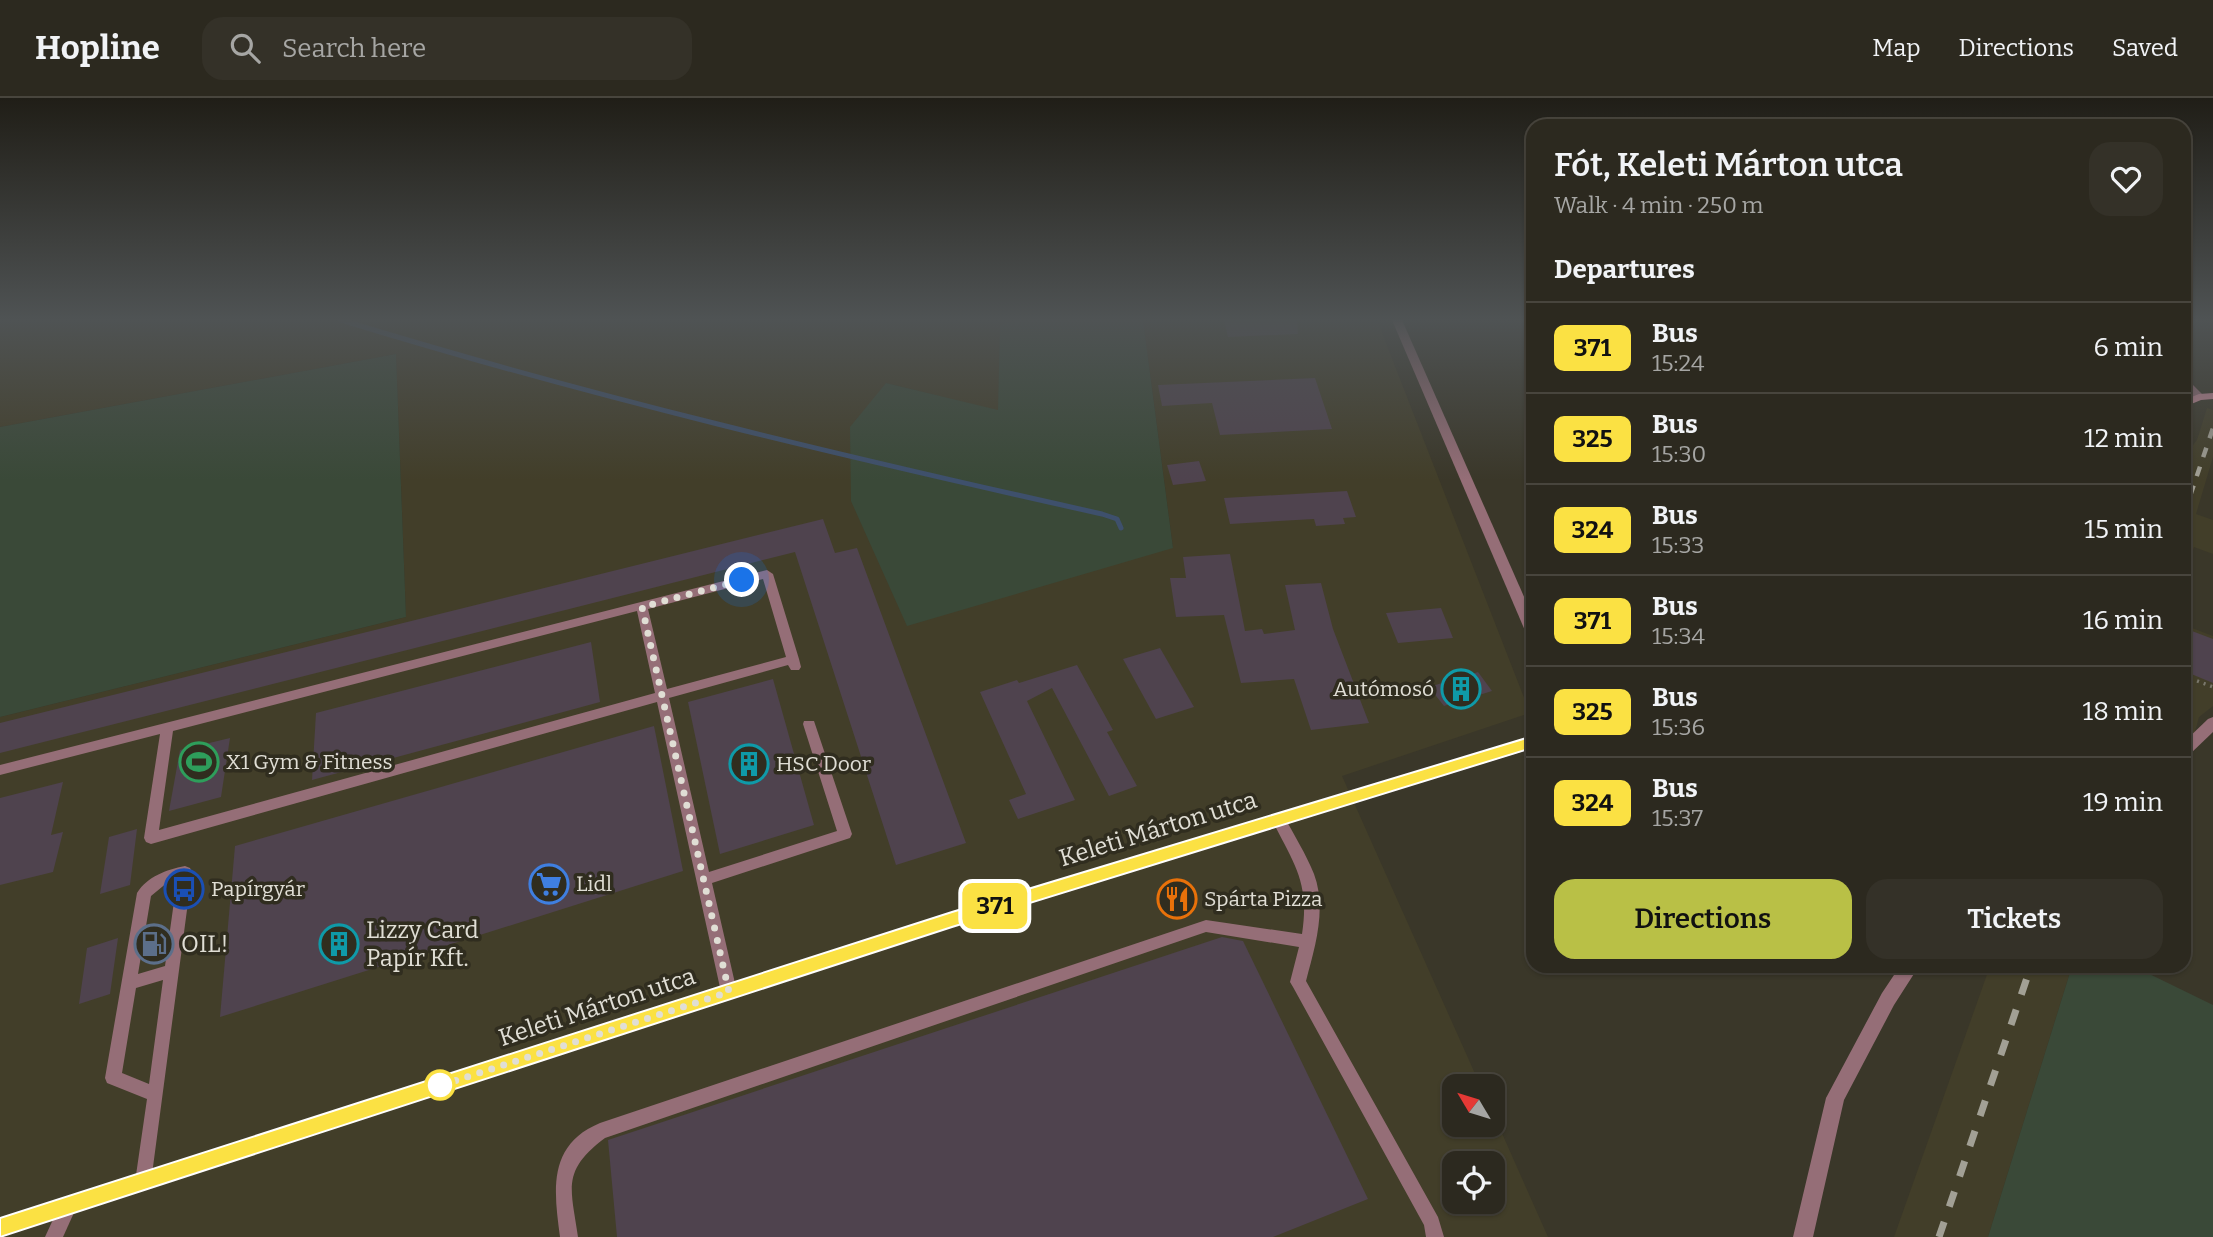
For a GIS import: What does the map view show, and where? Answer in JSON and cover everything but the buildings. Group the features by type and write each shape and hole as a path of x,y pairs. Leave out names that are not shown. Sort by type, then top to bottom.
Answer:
{"main road":[{"path":"2191,401 2213,396"},
{"name":"Keleti Márton utca","path":"0,1228 952,919 1526,744"}],"street":[{"path":"1420,373 1526,617"},
{"path":"2191,389 2199,397"},
{"path":"2191,744 2213,723"},
{"path":"1802,1237 1835,1098 1888,999 1905,973"}],"lane":[{"path":"0,770 167,727 642,607 767,574 794,663 662,695 150,838 167,727"},
{"path":"642,607 729,992"},
{"path":"704,880 845,834 809,724"},
{"path":"1279,820 1310,883 1312,909 1308,942 1298,982 1433,1223 1435,1237"},
{"path":"143,1182 156,1094 185,872 164,877 144,893 113,1078 156,1094"},
{"path":"569,1237 562,1178 568,1161 583,1142 600,1131 1206,926 1308,942"},
{"path":"129,983 172,971"},
{"path":"54,1237 68,1206"}],"path":[{"path":"2191,679 2213,687"}],"shaded area":[{"path":"0,373 292,373 0,427"},
{"path":"397,373 999,373 999,411 886,383 1173,548 1150,373 1398,373 1526,703 1526,714 1342,776 1475,1074 1442,1074 1442,1138 1504,1138 1548,1237 0,1237 0,717 406,617"},
{"path":"2207,408 2213,410 2213,457 2196,514 2213,520 2213,554 2194,547 2191,557 2191,448 2197,440"},
{"path":"2191,628 2213,636 2213,706 2199,717 2191,746"},
{"path":"1988,973 2070,973 1988,1237 1894,1237"}],"green space":[{"path":"292,373 397,373 406,617 0,717 0,427"},
{"path":"999,373 1150,373 1173,548 907,626 851,501 850,427 886,383 998,410"},
{"path":"2070,973 2147,973 2213,1005 2213,1237 1988,1237"}],"waterway":[{"path":"524,373 720,424 1102,514 1117,519 1121,528"}],"railway":[{"path":"2191,493 2213,428"},
{"path":"1939,1237 2029,973"}],"bus line":[{"name":"371","path":"0,1228 952,919 1526,744"}],"place":[{"name":"Autómosó","path":"1461,689"},
{"name":"X1 Gym & Fitness","path":"199,762"},
{"name":"HSC Door","path":"749,764"},
{"name":"Lidl","path":"549,884"},
{"name":"Papírgyár","path":"184,889"},
{"name":"Spárta Pizza","path":"1177,899"},
{"name":"OIL!","path":"154,944"},
{"name":"Lizzy Card Papír Kft.","path":"339,944"}],"route":[{"path":"440,1085 436,1087 729,992 642,607 742,580"}]}
